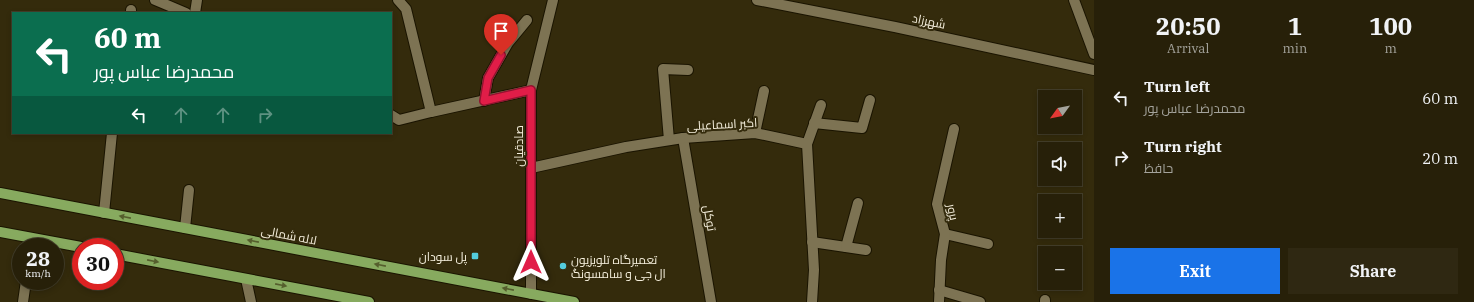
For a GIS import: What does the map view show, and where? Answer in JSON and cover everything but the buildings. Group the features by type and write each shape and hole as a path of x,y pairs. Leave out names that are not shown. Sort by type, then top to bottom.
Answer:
{"main road":[{"name":"لاله شمالی","path":"0,192 574,302"},
{"path":"0,232 18,238"},
{"path":"124,256 369,302"}],"street":[{"path":"155,0 184,12"},
{"path":"195,12 197,0"},
{"path":"398,0 406,9 432,112"},
{"name":"صادقیان","path":"531,294 531,90 553,0"},
{"name":"شهرزاد","path":"757,0 895,27 1094,70"},
{"path":"1074,0 1094,54"},
{"path":"484,101 488,78 508,43 527,20"},
{"path":"669,140 663,69 688,70"},
{"path":"392,116 399,120 531,90"},
{"path":"755,133 764,92"},
{"path":"814,123 862,128 870,100"},
{"path":"812,302 814,270 807,144 822,105"},
{"name":"پرور","path":"939,302 941,260 945,234 937,204 954,128"},
{"name":"اکبر اسماعیلی","path":"531,168 626,147 683,138 755,133 807,144"},
{"path":"104,213 112,134"},
{"name":"توکل","path":"683,138 711,302"},
{"path":"185,228 189,190"},
{"path":"846,247 858,203"},
{"path":"945,234 988,244"},
{"path":"812,242 866,250"},
{"path":"246,278 251,302"},
{"path":"24,302 25,290"},
{"path":"939,290 980,302"}],"place":[{"name":"پل سودان","path":"475,256"},
{"name":"تعمیرگاه تلویزیون ال جی و سامسونگ","path":"563,266"}],"route":[{"path":"501,55 488,78 484,101 531,90 531,262"}]}
